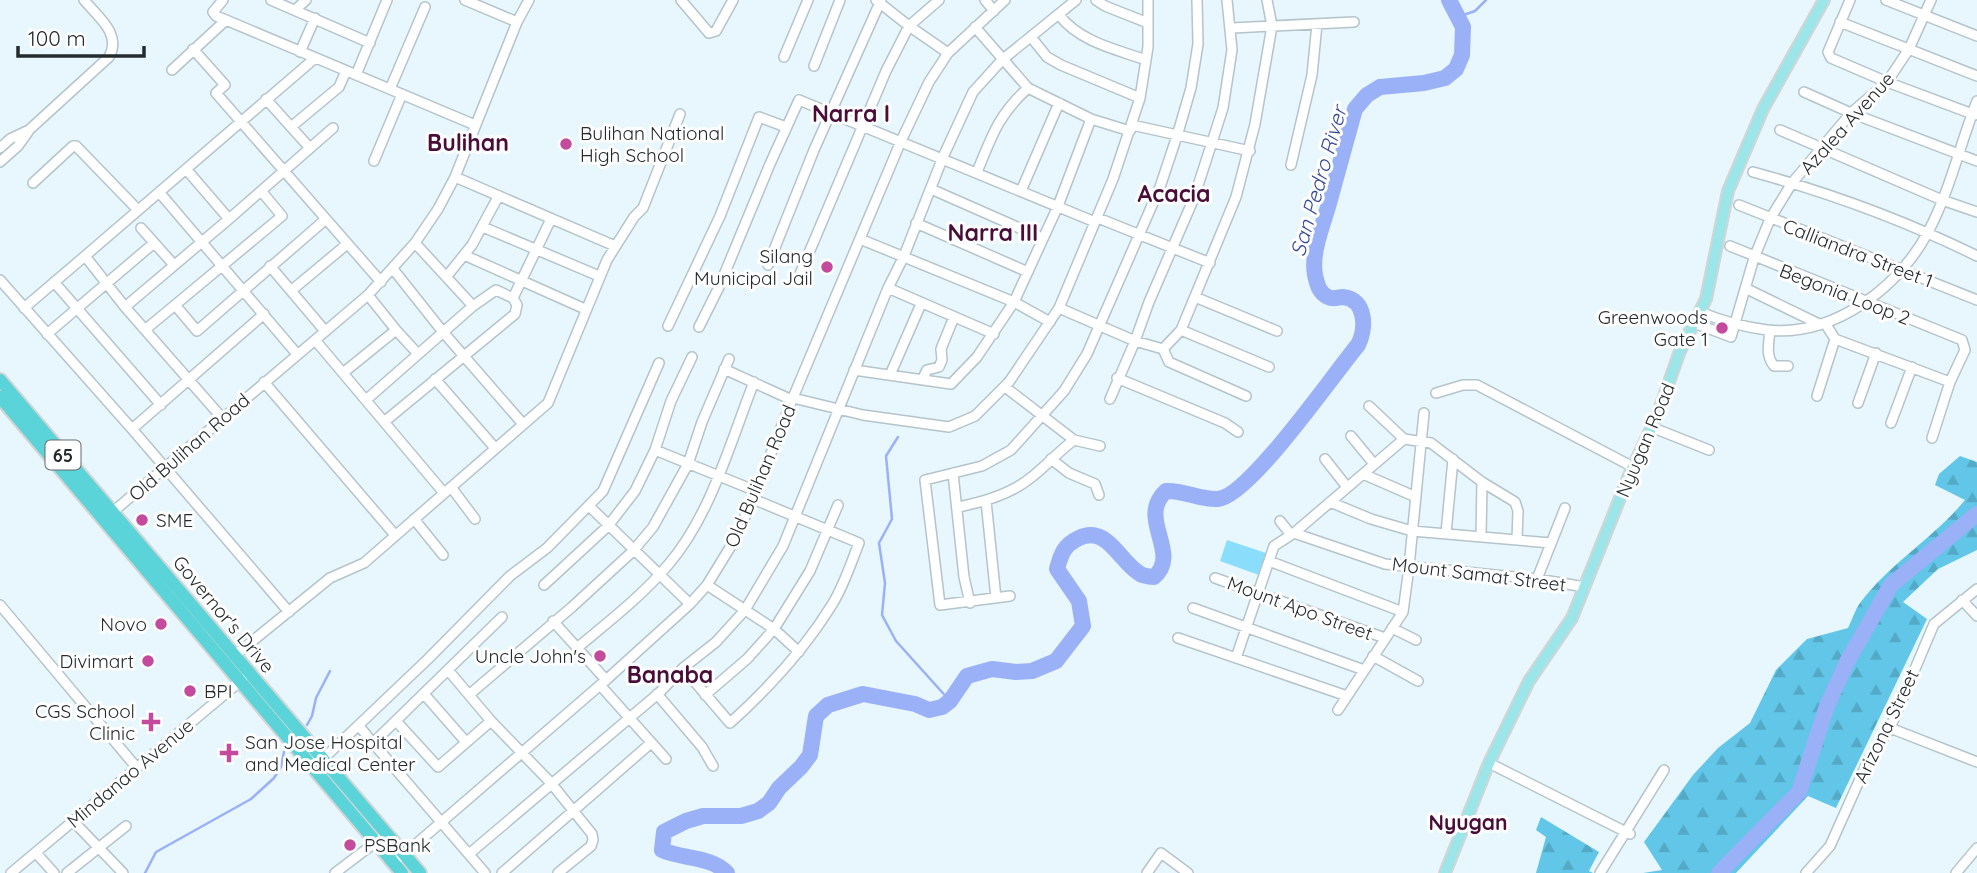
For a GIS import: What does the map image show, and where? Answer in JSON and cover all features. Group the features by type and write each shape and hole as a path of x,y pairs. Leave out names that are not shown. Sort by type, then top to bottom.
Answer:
{"highway":[{"name":"Governor's Drive","path":"0,380 4,402 234,656 245,677 323,759 381,838 398,868"},
{"name":"Governor's Drive","path":"108,516 381,838 404,855 420,873"}],"main road":[{"name":"Nyugan Road","path":"1445,873 1489,763 1529,681 1572,618 1680,351 1706,299 1728,191 1763,109 1824,0"}],"street":[{"path":"0,162 18,146 29,130 103,65 113,51 113,35 84,0"},
{"path":"223,0 213,12 216,16 475,125"},
{"path":"271,0 370,43"},
{"path":"295,10 306,0"},
{"path":"356,75 386,0"},
{"path":"465,0 516,22"},
{"name":"Old Bulihan Road","path":"108,516 368,295 415,243 455,177 516,22 529,0"},
{"path":"681,0 709,33 716,31 733,0"},
{"path":"784,57 808,0"},
{"path":"814,66 840,0"},
{"path":"800,274 886,71 909,26 939,0"},
{"path":"985,0 994,10"},
{"name":"Old Bulihan Road","path":"398,868 404,855 603,683 690,604 707,585 734,541 755,495 792,399 901,141 929,82 948,52 1005,0"},
{"path":"469,854 657,694 683,668 716,642 746,610 783,546 888,288 973,92 1002,60 1076,0"},
{"path":"1096,0 1148,23"},
{"path":"724,369 792,399 838,410 949,427 975,416 1005,387 1050,323 1059,308 1096,220 1140,97 1146,60 1148,0"},
{"path":"1010,596 940,605 925,480 982,466 1011,450 1044,416 1070,382 1100,327 1160,187 1177,136 1191,88 1198,44 1197,0"},
{"path":"1110,399 1195,198 1223,108 1230,73 1232,28 1227,0"},
{"path":"1163,349 1181,330 1210,264 1236,197 1250,151 1272,26 1267,0"},
{"path":"1850,0 1828,55 1887,82 1975,115"},
{"path":"1886,0 1977,37"},
{"name":"Azalea Avenue","path":"1735,324 1770,219 1792,183 1850,113 1887,82 1909,49 1931,0"},
{"path":"768,265 830,112 879,1 909,26 948,52"},
{"path":"390,89 425,7"},
{"path":"1059,15 1069,29 1086,38 1146,60"},
{"path":"300,52 315,19"},
{"path":"172,70 226,20"},
{"path":"1232,28 1354,22"},
{"path":"1840,22 1977,76"},
{"path":"1291,165 1312,75 1317,24"},
{"path":"975,27 1028,88 1091,118 1250,151"},
{"path":"1031,37 1048,57 1061,65 1140,97"},
{"path":"193,49 225,85 216,93 381,282"},
{"path":"24,308 314,59"},
{"path":"291,127 339,87 346,71"},
{"path":"977,172 997,122 1009,105 1028,88"},
{"path":"1804,92 1850,113 1977,161"},
{"path":"374,161 402,94"},
{"path":"267,99 310,149"},
{"path":"699,327 719,287 799,100 1058,206 1210,264"},
{"path":"1700,312 1735,324 1770,330 1822,324 1866,302 1902,270 1928,232 1975,115 1977,101"},
{"path":"1021,191 1059,103"},
{"path":"234,656 330,579 364,563 548,403 599,276 615,246 643,208 680,114"},
{"path":"668,326 720,216 759,117 786,127"},
{"path":"854,370 951,384 977,357 1014,302 1058,206 1091,118"},
{"path":"125,307 262,192 333,128"},
{"path":"0,148 10,139 29,130"},
{"path":"1780,130 1942,200 1977,212"},
{"path":"33,183 76,146 138,210"},
{"path":"186,169 229,219"},
{"path":"1753,172 1792,183 1928,232 1977,257"},
{"path":"455,177 615,246"},
{"path":"931,189 1042,238"},
{"path":"159,192 297,354"},
{"path":"146,329 282,216 262,192"},
{"path":"447,276 464,255 498,197"},
{"name":"Calliandra Street 1","path":"1739,205 1977,300"},
{"path":"174,305 197,331 326,219"},
{"path":"513,298 551,219"},
{"path":"916,223 1028,272"},
{"path":"482,227 599,276"},
{"path":"141,228 174,265"},
{"path":"860,239 1014,302 1050,323"},
{"path":"47,334 154,243"},
{"path":"415,243 473,306"},
{"path":"292,290 346,245"},
{"name":"Begonia Loop 2","path":"1730,246 1962,340 1965,350 1950,382"},
{"path":"464,255 585,309"},
{"path":"85,256 125,307 223,419"},
{"path":"270,266 325,331"},
{"path":"393,269 443,332 523,424"},
{"path":"0,280 289,612"},
{"path":"54,282 161,405"},
{"path":"888,288 994,334"},
{"path":"1747,289 1822,324 1835,339 1950,382 1932,438"},
{"path":"366,400 473,306 496,290 513,298 517,305 515,314 384,422"},
{"path":"368,295 418,354"},
{"path":"1195,297 1277,331"},
{"path":"890,375 921,303"},
{"path":"1059,308 1135,341 1163,349 1169,362 1246,396"},
{"path":"132,429 264,314"},
{"path":"922,380 927,370 935,369 941,363 942,349 954,317"},
{"path":"1694,323 1731,337 1735,324"},
{"path":"1181,330 1269,367"},
{"path":"1770,330 1770,361 1774,366 1788,366"},
{"path":"343,373 396,331"},
{"path":"1817,396 1835,339"},
{"path":"315,340 384,422 475,519"},
{"path":"1858,403 1876,353"},
{"path":"544,585 608,526 635,491 654,450 671,401 692,357"},
{"path":"470,694 552,621 572,607 633,551 653,527 688,464 729,359"},
{"path":"323,759 510,576 547,548 603,491 659,363"},
{"path":"1891,423 1912,367"},
{"path":"435,379 495,448"},
{"path":"1117,379 1226,423 1238,432"},
{"path":"576,648 659,575 684,542 718,475 754,382"},
{"path":"264,383 396,535"},
{"path":"1436,393 1463,385 1477,385 1633,467"},
{"path":"1005,387 1074,440 1100,446"},
{"path":"1369,406 1404,439 1432,443 1482,482 1515,502 1518,511 1517,540"},
{"path":"1338,710 1402,612 1424,413"},
{"path":"1651,427 1709,450"},
{"path":"1351,436 1374,464"},
{"path":"1236,658 1274,546 1292,534 1404,439"},
{"path":"958,507 986,501 1032,478 1074,440"},
{"path":"654,450 718,475 795,516 859,543 834,601 799,652 768,687 730,723 683,668"},
{"path":"1051,459 1069,473 1095,484 1099,495"},
{"path":"1325,459 1347,487"},
{"path":"1446,533 1453,459"},
{"path":"953,473 964,578 970,603"},
{"path":"1363,474 1416,496"},
{"path":"1481,536 1482,482"},
{"path":"986,501 996,598"},
{"path":"1330,502 1370,519 1412,531 1551,543"},
{"path":"705,695 747,659 774,629 810,571 838,505"},
{"path":"589,506 690,604"},
{"path":"1537,579 1565,508"},
{"path":"414,519 443,555"},
{"path":"1280,521 1292,534"},
{"name":"Mount Samat Street","path":"1292,534 1385,564 1537,579 1585,587"},
{"path":"1269,561 1402,612"},
{"name":"Mount Apo Street","path":"1215,578 1385,639"},
{"path":"707,585 774,629 799,652"},
{"name":"Arizona Street","path":"1806,873 1830,846 1868,761 1889,728 1934,624 1977,589"},
{"path":"1962,600 1977,616"},
{"path":"0,605 137,768"},
{"path":"1193,608 1364,670"},
{"path":"373,743 502,617"},
{"path":"552,621 629,718 666,759"},
{"path":"1392,628 1416,640"},
{"path":"1178,638 1347,696"},
{"path":"1373,656 1418,681"},
{"path":"449,670 491,721 551,783 592,834 591,846 558,873"},
{"name":"Mindanao Avenue","path":"11,873 245,677"},
{"path":"424,694 466,743"},
{"path":"657,694 702,747 713,766"},
{"path":"396,721 438,767 491,721"},
{"path":"359,726 485,873"},
{"path":"1889,728 1977,762"},
{"path":"502,873 651,743"},
{"path":"1489,763 1630,834"},
{"path":"1600,873 1664,770"},
{"path":"73,821 123,873"},
{"path":"67,873 126,826"},
{"path":"335,873 381,838"},
{"path":"1956,873 1977,848"},
{"path":"36,853 54,873"},
{"path":"1147,873 1161,853 1188,873"}],"shaded area":[{"path":"1227,540 1266,553 1259,575 1220,561"}],"green space":[{"path":"1960,456 1977,462 1977,550 1938,569 1903,602 1927,619 1836,808 1808,796 1736,873 1643,873 1662,870 1644,842 1693,775 1718,748 1750,723 1776,670 1807,639 1848,628 1858,606 1872,589 1965,500 1935,485 1939,474"},
{"path":"1541,817 1599,852 1589,871 1593,873 1536,873 1546,837 1536,830"}],"waterway":[{"name":"San Pedro River","path":"727,873 705,861 662,850 664,832 703,816 741,816 758,811 769,803 779,788 810,755 816,716 828,705 863,694 915,704 929,710 942,707 950,701 967,676 992,669 1032,671 1056,661 1083,626 1079,601 1057,569 1062,554 1070,544 1089,535 1098,536 1113,547 1134,570 1154,577 1161,568 1163,557 1155,512 1158,501 1166,491 1218,499 1232,493 1270,457 1361,339 1363,324 1357,303 1343,297 1332,298 1320,291 1314,267 1318,241 1355,109 1367,95 1380,87 1424,83 1445,78 1456,69 1462,55 1463,27 1449,0"},
{"path":"1458,17 1475,11 1486,0"},
{"path":"898,437 886,456 892,519 879,543 885,583 882,615 896,641 950,701"},
{"path":"1719,873 1799,792 1827,706 1847,662 1891,585 1977,514"},
{"path":"307,725 316,698 330,671"},
{"path":"145,873 156,852 251,799 274,778 281,767 284,752"}],"place":[{"name":"Bulihan National High School","path":"566,144"},
{"name":"Silang Municipal Jail","path":"827,267"},
{"name":"Greenwoods Gate 1","path":"1722,328"},
{"name":"SME","path":"142,520"},
{"name":"Novo","path":"161,624"},
{"name":"Uncle John's","path":"600,656"},
{"name":"Divimart","path":"148,661"},
{"name":"BPI","path":"190,691"},
{"name":"CGS School Clinic","path":"151,722"},
{"name":"San Jose Hospital and Medical Center","path":"229,753"},
{"name":"PSBank","path":"350,845"}],"district":[{"name":"Narra I","path":"851,113"},
{"name":"Bulihan","path":"468,142"},
{"name":"Acacia","path":"1174,193"},
{"name":"Narra III","path":"993,232"},
{"name":"Banaba","path":"670,674"},
{"name":"Nyugan","path":"1468,822"}]}
